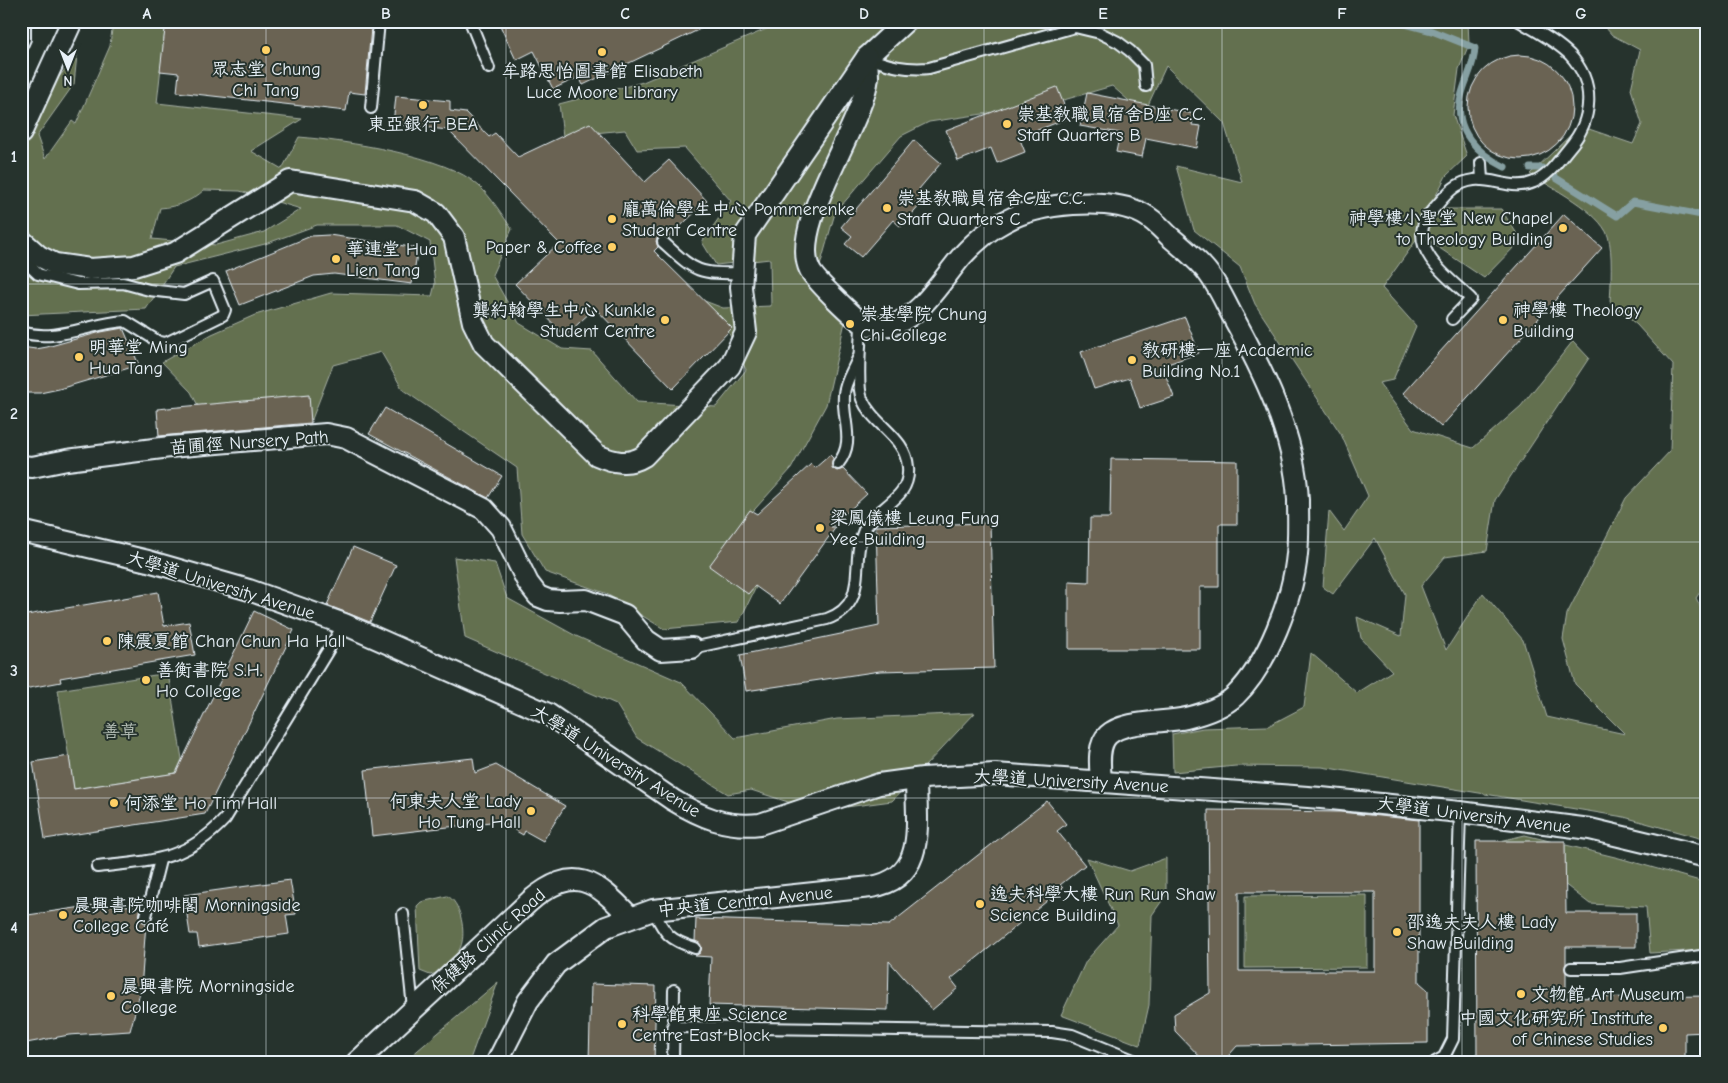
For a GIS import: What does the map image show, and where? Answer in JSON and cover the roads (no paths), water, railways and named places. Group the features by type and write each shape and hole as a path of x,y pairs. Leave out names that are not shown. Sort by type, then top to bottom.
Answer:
{"street":[{"path":"21,133 72,21"},
{"path":"21,240 39,256 55,264 83,269 134,266 175,254 290,181 415,200 436,213 454,237 473,322 489,351 597,455 619,463 637,461 644,456 730,366 746,332 740,287 745,235 867,57 906,21"},
{"path":"867,57 868,78 861,102 815,209 807,257 812,273 861,323 892,325 912,316 963,256 982,237 1004,222 1046,208 1098,204 1132,210 1146,215 1206,270 1249,345 1272,396 1294,462 1298,498 1297,555 1283,612 1270,644 1258,664 1237,694 1226,703 1185,718 1122,726 1105,738 1100,762 1101,781"},
{"name":"苗圃徑 Nursery Path","path":"21,466 32,467 68,460 170,448 326,434 346,438 484,509 501,528 528,583 538,596 560,601 586,600 625,615 646,640 661,650 692,648"},
{"name":"大學道 University Avenue","path":"21,532 148,561 240,587 344,624 548,714 673,800 694,812 723,823 746,826 760,824 879,784 916,779 995,774 1321,798 1460,812 1590,829 1707,857"},
{"name":"中央道 Central Avenue","path":"497,1062 528,1002 556,964 606,927 653,910 871,887 889,883 904,872 915,850 916,779"},
{"name":"保健路 Clinic Road","path":"357,1062 530,901 556,882 586,881 614,899 630,917"}],"lane":[{"path":"21,48 25,39 25,21"},
{"path":"371,108 379,21"},
{"path":"470,21 489,68"},
{"path":"1452,320 1471,298 1426,252 1423,244 1424,222 1452,189 1464,182 1482,180 1522,186 1538,180 1552,168 1577,139 1588,114 1587,88 1583,76 1570,56 1553,42 1520,21"},
{"path":"867,57 898,67 929,68 1075,27 1100,33 1118,42 1130,51 1144,65 1146,86"},
{"path":"1481,163 1482,180"},
{"path":"663,242 691,268 702,272 742,273"},
{"path":"21,258 38,274 78,284 123,283 149,290 184,294 213,281 226,311 206,324 166,343 159,342 125,321 52,335 37,336 21,332"},
{"path":"692,648 827,619 846,610 856,584 864,531 869,523 899,495 908,480 906,455 900,444 862,400 860,389 861,323"},
{"path":"838,464 846,453 849,439 844,423 843,392 861,352"},
{"path":"97,867 160,860 192,847 210,834 225,818 344,624"},
{"path":"1435,1062 1444,1057 1453,1039 1460,812"},
{"path":"146,916 160,860"},
{"path":"653,910 662,927 674,941 695,948"},
{"path":"403,914 413,1008"},
{"path":"1571,968 1620,968 1707,955"},
{"path":"673,1062 674,990"},
{"path":"674,1027 1052,1032 1072,1036 1138,1062"}],"waterway":[{"path":"1394,21 1432,31 1475,48 1473,62 1461,97 1459,109 1461,120 1464,130 1477,148 1505,167"},
{"path":"1530,168 1542,168"},
{"path":"1556,178 1617,216 1633,202 1707,216"}],"place":[{"name":"眾志堂 Chung Chi Tang","path":"266,50"},
{"name":"牟路思怡圖書館 Elisabeth Luce Moore Library","path":"602,52"},
{"name":"東亞銀行 BEA","path":"423,105"},
{"name":"崇基教職員宿舍B座 C.C. Staff Quarters B","path":"1007,124"},
{"name":"崇基教職員宿舍C座 C.C. Staff Quarters C","path":"887,208"},
{"name":"龐萬倫學生中心 Pommerenke Student Centre","path":"612,219"},
{"name":"神學樓小聖堂 New Chapel to Theology Building","path":"1563,228"},
{"name":"Paper & Coffee","path":"612,247"},
{"name":"華連堂 Hua Lien Tang","path":"336,259"},
{"name":"龔約翰學生中心 Kunkle Student Centre","path":"665,320"},
{"name":"神學樓 Theology Building","path":"1503,320"},
{"name":"崇基學院 Chung Chi College","path":"850,324"},
{"name":"明華堂 Ming Hua Tang","path":"79,357"},
{"name":"教研樓一座 Academic Building No.1","path":"1132,360"},
{"name":"梁鳳儀樓 Leung Fung Yee Building","path":"820,528"},
{"name":"陳震夏館 Chan Chun Ha Hall","path":"107,641"},
{"name":"善衡書院 S.H. Ho College","path":"146,680"},
{"name":"何添堂 Ho Tim Hall","path":"114,803"},
{"name":"何東夫人堂 Lady Ho Tung Hall","path":"531,811"},
{"name":"逸夫科學大樓 Run Run Shaw Science Building","path":"980,904"},
{"name":"晨興書院咖啡閣 Morningside College Café","path":"63,915"},
{"name":"邵逸夫夫人樓 Lady Shaw Building","path":"1397,932"},
{"name":"文物館 Art Museum","path":"1521,994"},
{"name":"晨興書院 Morningside College","path":"111,996"},
{"name":"科學館東座 Science Centre East Block","path":"622,1024"},
{"name":"中國文化研究所 Institute of Chinese Studies","path":"1663,1028"}],"park label":[{"name":"善草","path":"120,731"}]}
